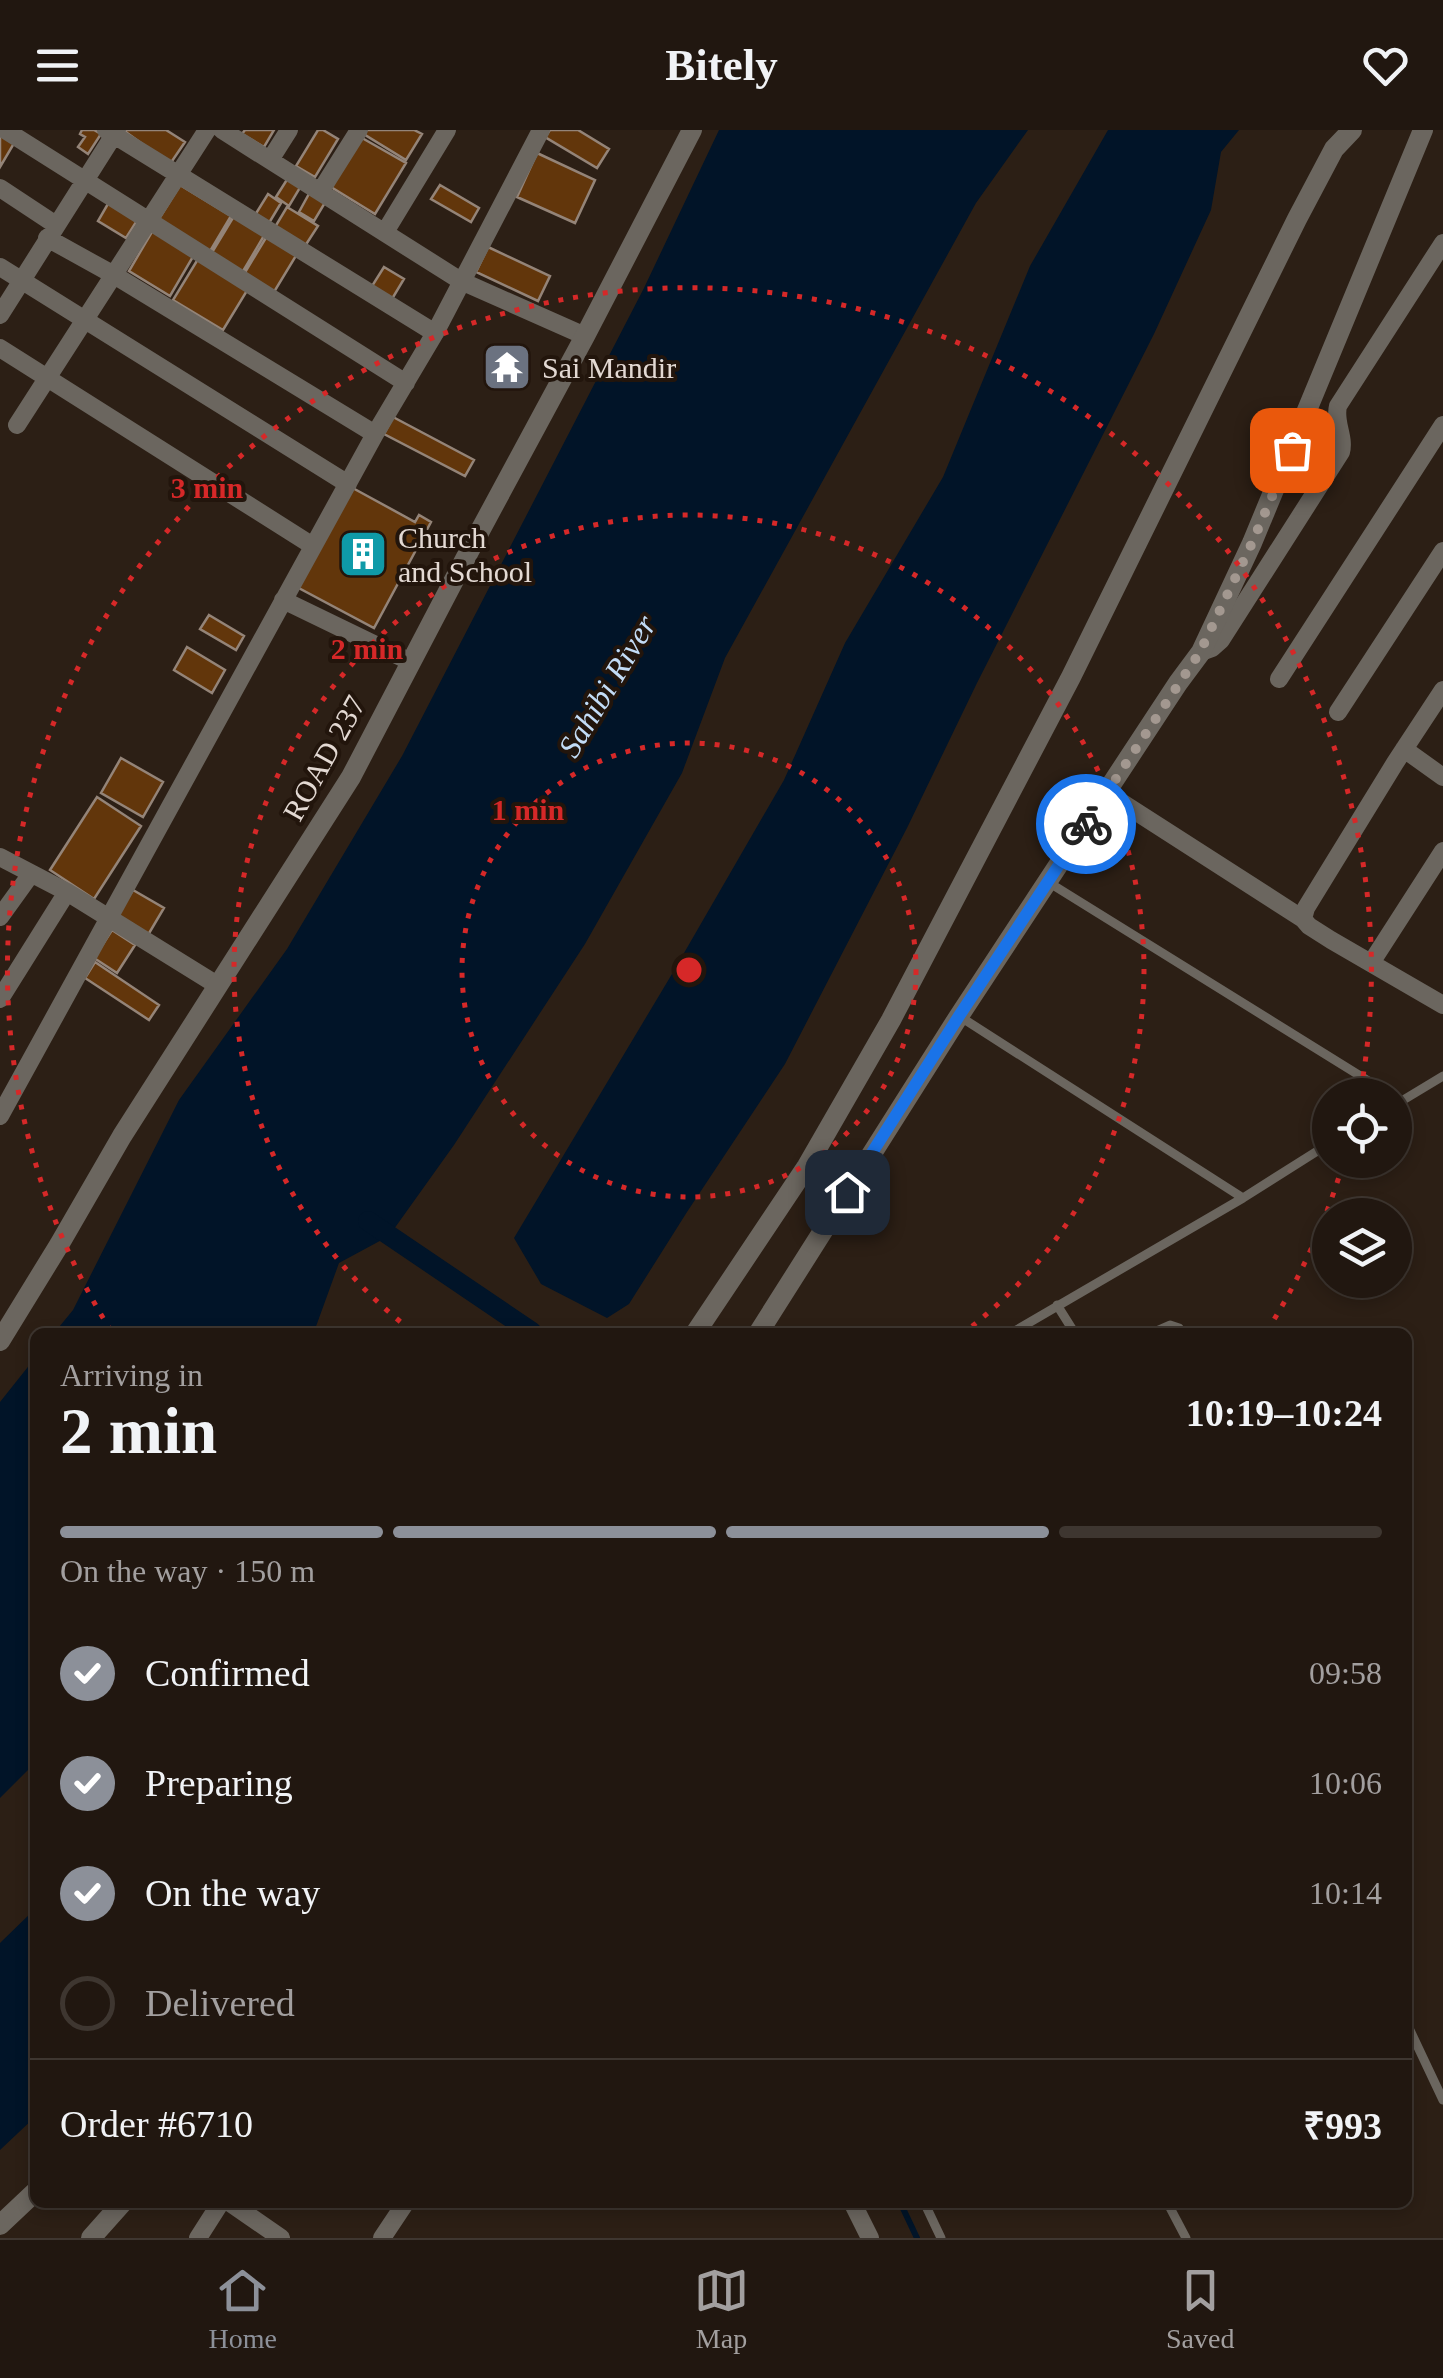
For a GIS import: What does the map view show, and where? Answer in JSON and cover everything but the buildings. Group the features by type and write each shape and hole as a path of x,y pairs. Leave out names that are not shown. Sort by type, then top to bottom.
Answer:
{"street":[{"path":"5,130 406,382"},
{"path":"17,425 207,130"},
{"path":"222,130 461,282 585,336"},
{"path":"270,160 288,130"},
{"path":"320,192 359,130"},
{"path":"386,232 447,130"},
{"path":"0,1116 374,434 435,333 541,130"},
{"name":"ROAD 237","path":"0,1341 122,1136 342,793 692,130"},
{"path":"699,1328 808,1166 891,1020 1071,677 1306,201 1334,149 1352,130"},
{"path":"762,1328 959,1016 1200,652 1267,509 1423,130"},
{"path":"0,314 112,132 435,333"},
{"path":"0,188 114,275 374,434"},
{"path":"1200,652 1220,640 1341,452 1338,406 1443,243"},
{"path":"0,266 348,484"},
{"path":"0,348 313,546"},
{"path":"1279,678 1443,425"},
{"path":"1338,712 1443,551"},
{"path":"283,600 411,662"},
{"path":"1303,919 1306,908 1443,690"},
{"path":"1404,749 1443,776"},
{"path":"1107,793 1309,926 1442,1002"},
{"path":"1371,964 1443,851"},
{"path":"0,857 67,892 217,984"},
{"path":"0,917 31,874"},
{"path":"0,998 67,892"},
{"path":"0,2225 30,2197"},
{"path":"92,2238 118,2208"},
{"path":"198,2238 220,2208"},
{"path":"234,2208 280,2238"},
{"path":"382,2238 402,2208"},
{"path":"855,2208 870,2238"}],"lane":[{"path":"1048,882 1361,1078"},
{"path":"959,1016 1243,1198"},
{"path":"1412,1092 1443,1076"},
{"path":"1020,1328 1312,1154"},
{"path":"1057,1305 1071,1328"},
{"path":"1412,2034 1443,2100"},
{"path":"927,2208 941,2238"},
{"path":"1170,2208 1186,2238"}],"water":[{"name":"Sahibi River","path":"719,130 1028,130 976,203 725,658 682,773 585,944 454,1145 389,1236 339,1263 315,1328 58,1328 73,1310 179,1100 287,949 402,756 644,288"},
{"path":"1108,130 1239,130 1221,152 1211,210 1154,334 785,1064 629,1304 607,1318 541,1284 514,1238 784,780 845,643 943,477 1030,266"},
{"path":"30,1364 30,1768 0,1798 0,1402"},
{"path":"30,1914 30,2122 0,2150 0,1943"}],"waterway":[{"path":"368,1221 526,1328"},
{"path":"903,2208 917,2238"}],"way so far":[{"path":"1086,824 1200,652 1292,450"}],"place":[{"name":"Sai Mandir","path":"507,367"},
{"name":"Church and School","path":"363,554"}],"route":[{"path":"847,1192 1086,824"}]}
